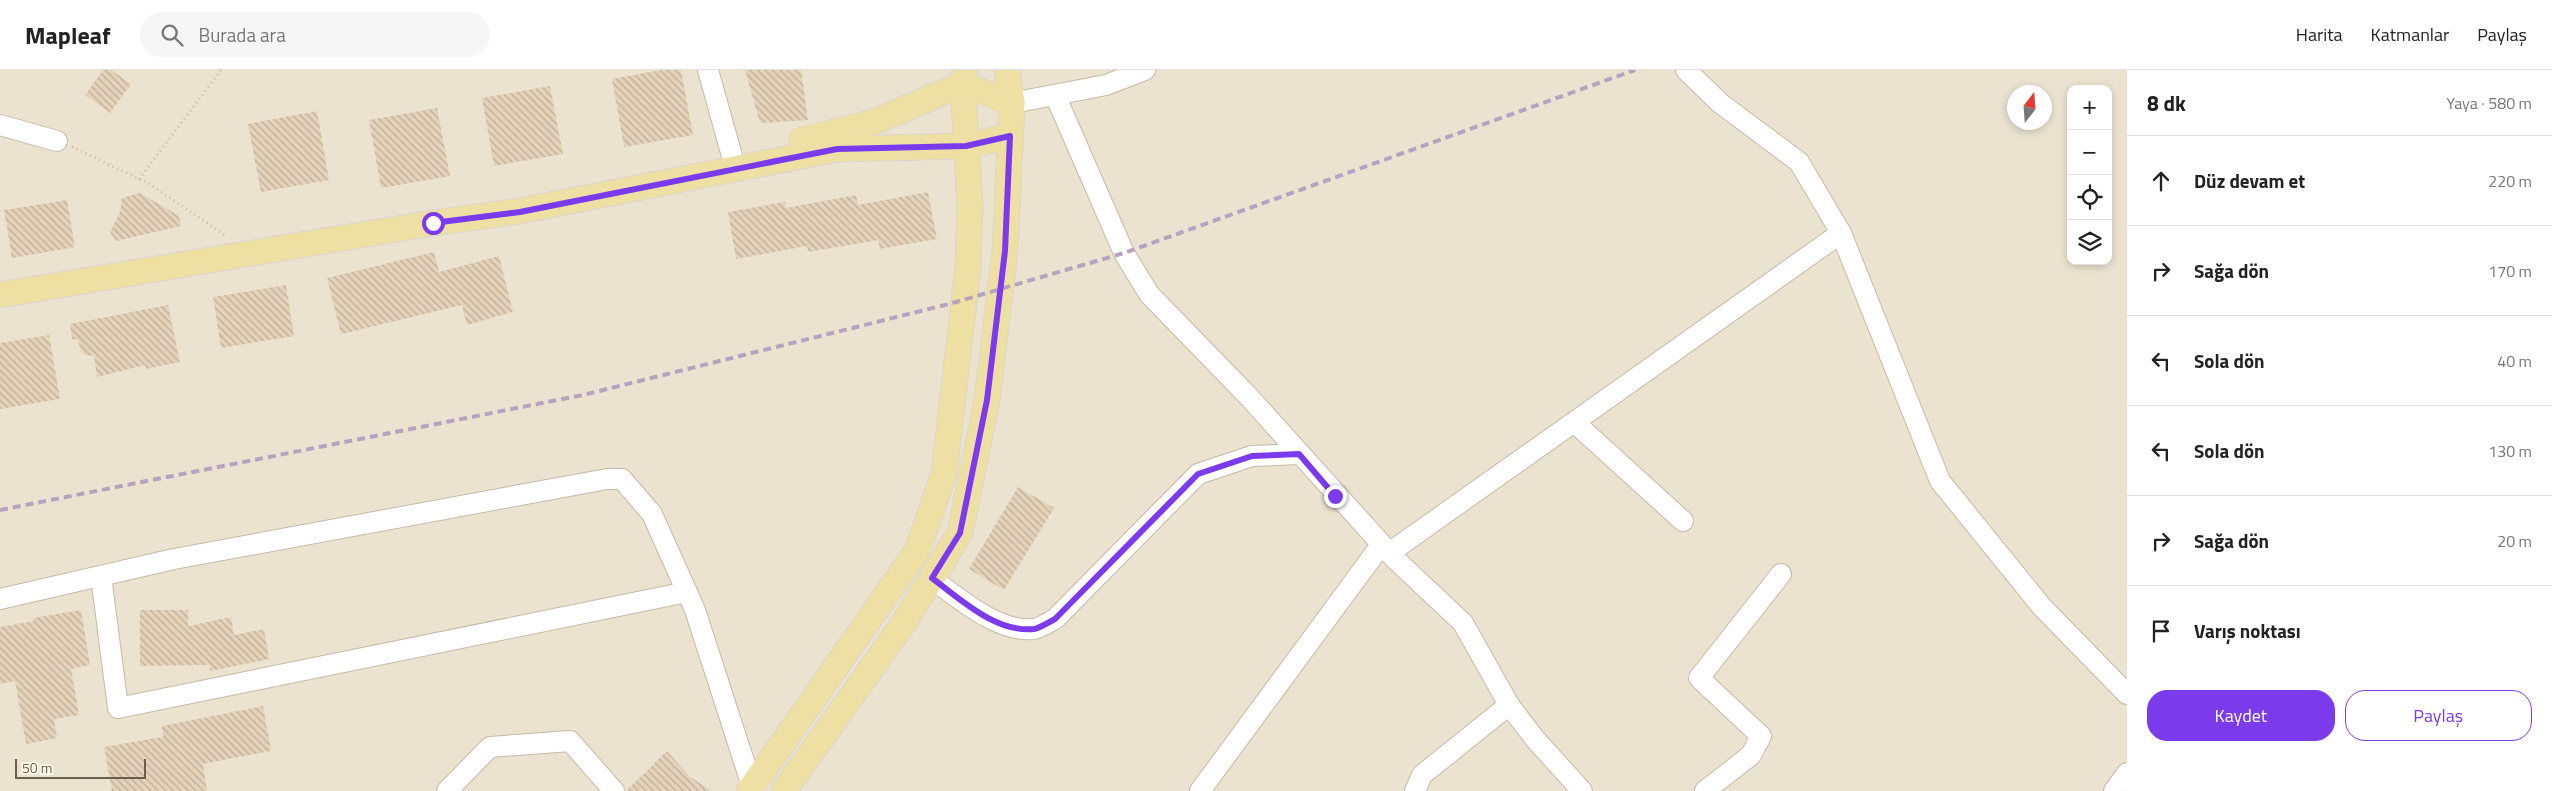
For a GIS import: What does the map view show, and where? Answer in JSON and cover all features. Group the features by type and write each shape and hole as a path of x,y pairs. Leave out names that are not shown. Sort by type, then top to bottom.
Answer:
{"main road":[{"path":"784,791 901,627 960,533 987,400 1005,251 1012,103 1007,70"},
{"path":"433,223 472,203 732,156 874,122 964,77"},
{"path":"964,77 1012,103"},
{"path":"750,788 917,551 944,474 968,267 970,205 964,77"},
{"path":"0,295 433,223 520,212 837,149 966,146 1010,136"}],"street":[{"path":"708,70 732,156"},
{"path":"1012,103 1106,85 1145,70"},
{"path":"1686,70 1720,102 1799,162 1841,233 1940,481 2042,607 2127,694"},
{"path":"1055,95 1124,253 1149,294 1249,397 1385,549 1463,623 1509,705 1535,739 1582,791"},
{"path":"0,124 57,141"},
{"path":"1200,791 1385,549 1574,422 1841,233"},
{"path":"1574,422 1683,521"},
{"path":"932,578 982,615 1010,626 1034,629 1055,619 1198,474 1252,456 1299,454"},
{"path":"0,600 174,559 607,479 622,479 652,514 695,610 750,788"},
{"path":"1705,791 1751,755 1760,736 1699,678 1781,574"},
{"path":"101,576 118,708 687,592"},
{"path":"1415,791 1422,775 1509,705"},
{"path":"447,791 490,747 570,741 614,791"},
{"path":"2114,791 2127,773"}],"path":[{"path":"139,179 221,70"},
{"path":"57,141 139,179 251,253"}],"shaded area":[{"path":"0,70 2127,70 2127,791 0,791"}],"building":[{"path":"103,70 111,70 131,84 110,113 85,95"},
{"path":"661,70 681,70 693,135 624,147 612,79"},
{"path":"745,70 801,70 808,120 760,123"},
{"path":"550,86 563,154 494,166 482,98"},
{"path":"437,108 450,176 381,188 369,120"},
{"path":"317,111 329,180 261,192 248,124"},
{"path":"928,192 937,239 880,249 878,240 808,252 807,246 736,259 728,212 785,202 786,208 856,195 858,205"},
{"path":"140,193 179,216 181,226 116,241 110,232 120,212 122,198"},
{"path":"67,200 75,247 12,258 4,210"},
{"path":"434,252 439,272 499,256 513,312 467,325 462,305 341,334 327,278"},
{"path":"286,285 294,336 221,348 213,297"},
{"path":"168,305 180,362 146,369 145,365 97,377 94,356 85,355 81,351 78,340 72,339 70,324"},
{"path":"49,335 60,399 0,409 0,343"},
{"path":"1018,487 1054,508 1004,590 969,569"},
{"path":"81,610 90,665 71,669 79,715 54,719 57,738 26,744 15,681 0,684 0,627 34,621 33,618"},
{"path":"140,610 188,610 188,626 231,617 234,635 264,629 269,659 210,671 209,665 140,666"},
{"path":"263,706 271,751 203,764 207,791 112,791 104,747 163,737 162,726"},
{"path":"667,751 690,777 712,791 626,791"}],"railway":[{"path":"0,510 583,395 949,304 1124,253 1635,70"}],"route":[{"path":"433,223 520,212 837,149 966,146 1010,136 1005,251 987,400 960,533 932,578 982,615 1010,626 1034,629 1055,619 1198,474 1252,456 1299,454 1335,496"}]}
